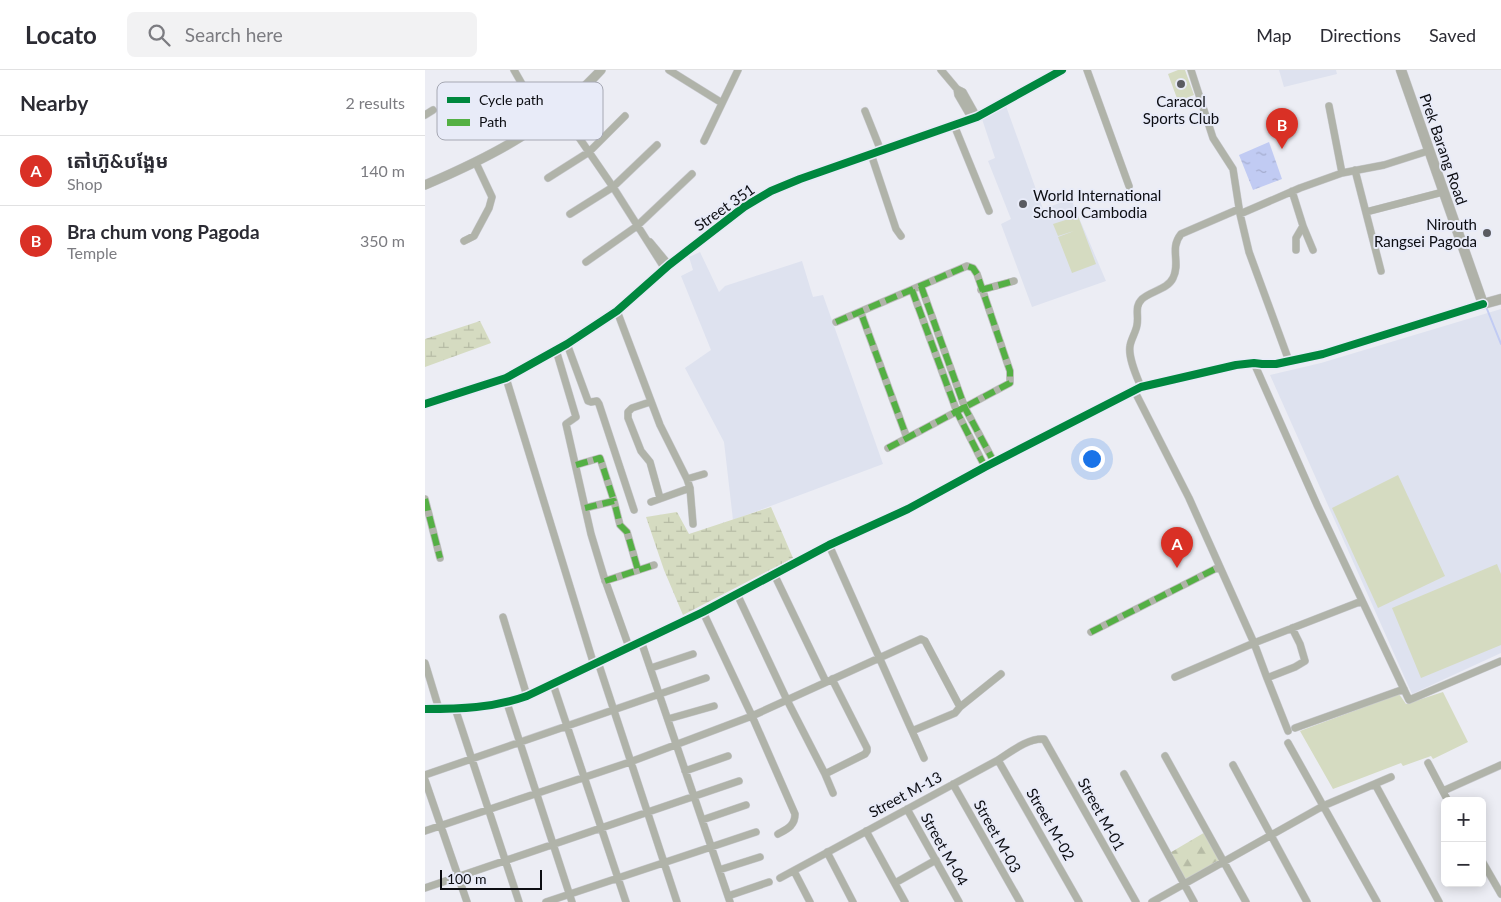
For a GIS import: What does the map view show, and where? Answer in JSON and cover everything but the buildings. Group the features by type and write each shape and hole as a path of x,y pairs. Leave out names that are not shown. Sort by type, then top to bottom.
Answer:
{"main road":[{"name":"Prek Barang Road","path":"1401,70 1483,304"},
{"path":"1483,304 1501,299"}],"street":[{"path":"514,70 521,82"},
{"path":"590,82 601,70"},
{"path":"669,70 722,103"},
{"path":"704,142 737,70"},
{"path":"941,70 957,89 963,92 974,118"},
{"name":"Street 351","path":"425,404 506,378 567,344 617,311 667,267 744,207 771,191 974,118 1062,70"},
{"path":"1087,70 1129,186"},
{"path":"1191,70 1213,138 1233,168 1249,252 1289,362"},
{"path":"1329,106 1342,173"},
{"path":"425,115 433,110"},
{"path":"865,111 895,229 901,236"},
{"path":"603,138 625,116"},
{"path":"954,125 989,210"},
{"path":"425,185 476,163 517,140"},
{"path":"581,140 637,226 648,241 652,242 667,267"},
{"path":"548,178 589,152 601,140"},
{"path":"570,214 613,187 657,146"},
{"path":"1404,689 1292,729 1267,678 1254,643 1138,389 1130,345 1138,323 1138,304 1143,298 1162,288 1172,280 1176,271 1175,240 1181,234 1342,173 1384,166 1429,151"},
{"path":"464,241 474,236 489,208 492,197 476,163"},
{"path":"1355,170 1381,272"},
{"path":"586,262 637,226 692,174"},
{"path":"1292,191 1313,250"},
{"path":"1365,212 1443,192"},
{"path":"1296,250 1297,238 1303,226"},
{"path":"836,322 861,313 967,266 973,268 977,274 1010,371 1010,384 888,448"},
{"path":"981,290 1014,281"},
{"path":"921,286 965,408 994,462"},
{"path":"912,290 957,412 985,467"},
{"path":"425,709 472,708 507,703 527,696 703,612 829,545 908,509 994,462 1138,389 1236,365 1289,362 1323,354 1483,304"},
{"path":"617,311 650,402 690,488 693,524"},
{"path":"861,313 907,438"},
{"path":"567,344 589,401 597,401 599,404 634,510"},
{"path":"556,350 575,418 567,424 585,508 605,581 629,646"},
{"path":"1254,363 1292,451 1409,700 1501,660"},
{"path":"506,378 596,663 677,902"},
{"path":"650,402 632,408 627,412 641,451 650,462 660,498"},
{"path":"576,464 600,458 621,525 627,532 638,570"},
{"path":"687,480 704,474"},
{"path":"651,502 690,488"},
{"path":"425,499 440,558"},
{"path":"585,508 614,501"},
{"path":"829,545 923,758"},
{"path":"605,581 654,565"},
{"path":"1091,632 1219,567"},
{"path":"774,574 829,681 867,748 865,754 825,774"},
{"path":"737,594 833,793"},
{"path":"1175,677 1254,643 1362,602"},
{"path":"703,612 795,814 795,819 790,828 778,834"},
{"path":"503,617 527,696"},
{"path":"1267,678 1305,661 1292,628"},
{"path":"425,831 677,745 752,716 923,640 960,707"},
{"path":"641,641 729,899 769,882"},
{"path":"651,668 693,654"},
{"path":"425,663 439,709"},
{"path":"912,731 955,713 1001,674"},
{"path":"425,775 706,678"},
{"path":"553,684 626,902"},
{"path":"507,703 572,902"},
{"path":"668,720 714,706"},
{"path":"455,708 519,902"},
{"name":"Street M-13","path":"780,878 999,760 1030,740 1044,739"},
{"name":"Street M-01","path":"1044,739 1136,902"},
{"path":"1289,743 1377,902"},
{"path":"685,771 728,756"},
{"path":"1165,756 1246,902"},
{"name":"Street M-02","path":"999,760 1079,902"},
{"path":"1428,763 1446,797"},
{"path":"1233,765 1307,902"},
{"path":"1443,791 1501,765"},
{"path":"1124,774 1194,902"},
{"path":"1152,902 1323,806 1391,777"},
{"path":"425,780 467,902"},
{"path":"425,888 739,781"},
{"name":"Street M-03","path":"953,784 1019,902"},
{"path":"1375,784 1439,902"},
{"path":"702,820 745,805"},
{"name":"Street M-04","path":"907,809 959,902"},
{"path":"866,831 905,902"},
{"path":"546,902 756,832"},
{"path":"827,852 853,902"},
{"path":"719,870 760,857"},
{"path":"895,883 936,860"},
{"path":"1486,868 1501,894"},
{"path":"793,871 810,902"}],"shaded area":[{"path":"1279,70 1336,70 1337,74 1284,87"},
{"name":"World International School Cambodia","path":"1006,106 1043,209 1071,199 1106,281 1032,307 1001,224 1011,219 988,161 995,158 982,119"},
{"path":"700,252 719,292 725,286 802,261 813,297 823,295 883,464 733,520 724,442 685,368 711,350 681,276 693,270 689,257"},
{"path":"1501,309 1501,653 1412,694 1270,375 1321,363"}],"green space":[{"name":"Caracol Sports Club","path":"1178,70 1185,70 1194,95 1178,101 1168,74"},
{"path":"1078,216 1096,264 1072,273 1058,237 1074,231 1058,236 1053,224"},
{"path":"480,321 491,343 425,367 425,339"},
{"path":"1398,475 1445,576 1378,608 1332,508"},
{"path":"771,507 793,558 683,615 664,570 646,517 677,512 689,534"},
{"path":"1497,564 1501,574 1501,645 1421,678 1392,608"},
{"path":"1443,692 1468,742 1433,759 1431,756 1403,766 1401,763 1333,789 1300,731 1399,694 1406,704"},
{"path":"1207,831 1223,862 1184,884 1168,854"}],"water":[{"path":"1269,142 1282,179 1253,190 1239,155"}],"waterway":[{"path":"1487,309 1501,344"}],"marked path":[{"path":"836,322 967,266 973,268 977,274 1010,371 1010,383 907,438 861,313"},
{"path":"981,290 1014,281"},
{"path":"921,286 965,408 994,462"},
{"path":"912,290 957,412 985,467"},
{"path":"888,448 907,438"},
{"path":"576,465 600,458 614,501"},
{"path":"425,499 440,558"},
{"path":"585,508 614,501 620,525 627,532 638,570"},
{"path":"605,581 654,565"},
{"path":"1091,632 1219,567"}],"cycle path":[{"path":"425,404 506,378 567,344 617,311 669,265 744,207 771,191 977,117 1062,70"},
{"path":"425,709 476,707 502,703 527,696 703,612 829,545 908,509 1141,387 1236,365 1254,363 1276,364 1323,354 1483,304"}],"place":[{"name":"Caracol Sports Club","path":"1181,84"},
{"name":"Bra chum vong Pagoda","path":"1282,149"},
{"name":"World International School Cambodia","path":"1023,204"},
{"name":"Nirouth Rangsei Pagoda","path":"1487,233"},
{"name":"តៅហ៊ូ&បង្អែម","path":"1177,568"}]}
